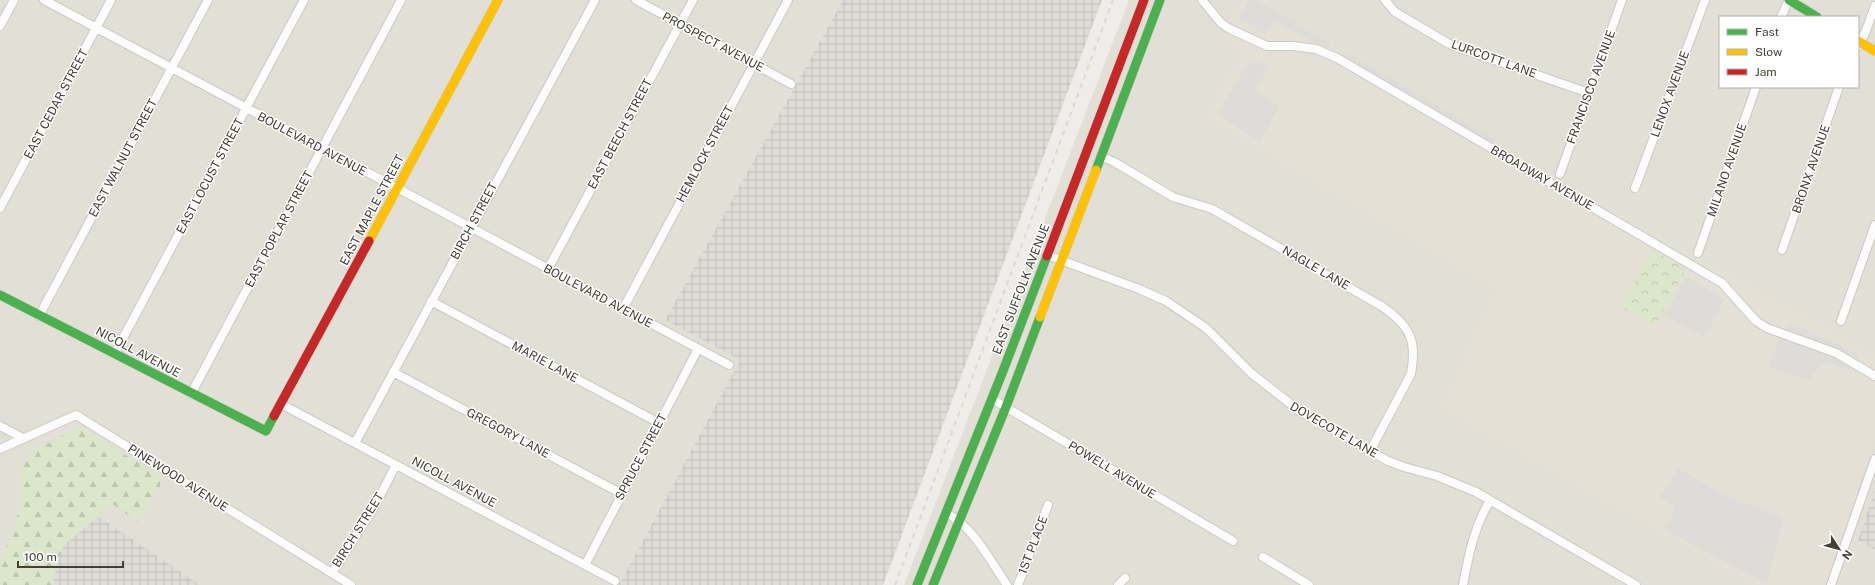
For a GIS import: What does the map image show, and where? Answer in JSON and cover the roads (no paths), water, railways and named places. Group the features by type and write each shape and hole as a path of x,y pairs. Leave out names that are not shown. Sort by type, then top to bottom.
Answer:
{"main road":[{"name":"EAST MAPLE STREET","path":"266,431 498,0"},
{"name":"EAST SUFFOLK AVENUE","path":"917,585 992,399 1144,0"},
{"path":"933,585 1006,408 1160,0"},
{"path":"1789,0 1816,16"},
{"path":"1859,43 1875,51"},
{"name":"NICOLL AVENUE","path":"0,295 266,431"}],"street":[{"path":"0,26 14,0"},
{"name":"BOULEVARD AVENUE","path":"44,0 246,109 729,365"},
{"name":"EAST CEDAR STREET","path":"0,208 111,0"},
{"name":"EAST WALNUT STREET","path":"39,316 208,0"},
{"name":"EAST LOCUST STREET","path":"116,353 304,0"},
{"name":"EAST POPLAR STREET","path":"191,394 401,0"},
{"name":"BIRCH STREET","path":"355,443 595,0"},
{"name":"PROSPECT AVENUE","path":"636,0 791,84"},
{"name":"EAST BEECH STREET","path":"548,269 693,0"},
{"name":"HEMLOCK STREET","path":"623,309 788,0"},
{"name":"BROADWAY AVENUE","path":"1202,0 1221,23 1230,29 1267,46 1293,46 1316,49 1337,58 1722,283 1756,321 1767,328 1836,353 1875,376"},
{"name":"LURCOTT LANE","path":"1385,0 1395,12 1451,45 1589,93"},
{"name":"FRANCISCO AVENUE","path":"1560,174 1622,0"},
{"name":"LENOX AVENUE","path":"1636,188 1705,0"},
{"path":"1781,16 1789,0"},
{"path":"1859,43 1865,33 1875,6"},
{"name":"MILANO AVENUE","path":"1698,254 1756,88"},
{"name":"BRONX AVENUE","path":"1782,250 1839,88"},
{"name":"NAGLE LANE","path":"1101,156 1116,163 1173,197 1212,208 1383,307 1396,316 1408,329 1413,347 1414,360 1411,374 1370,450"},
{"path":"1841,321 1875,225"},
{"name":"DOVECOTE LANE","path":"1047,255 1139,288 1166,301 1189,315 1222,343 1251,373 1301,412 1393,463 1458,484 1490,500 1636,585"},
{"name":"MARIE LANE","path":"431,301 660,423"},
{"name":"SPRUCE STREET","path":"585,565 698,349"},
{"name":"GREGORY LANE","path":"393,372 622,494"},
{"name":"POWELL AVENUE","path":"992,399 1233,541"},
{"name":"NICOLL AVENUE","path":"281,404 615,581"},
{"name":"PINEWOOD AVENUE","path":"0,449 76,415 350,585"},
{"path":"0,426 23,438"},
{"path":"1830,585 1875,459"},
{"name":"BIRCH STREET","path":"332,573 373,509 396,465"},
{"path":"1463,585 1475,528 1490,500"},
{"name":"1ST PLACE","path":"1018,585 1048,505"},
{"path":"946,513 968,530 1007,585"},
{"path":"1263,557 1309,585"},
{"path":"1118,585 1125,578"}],"railway":[{"path":"895,585 1113,0"}]}
